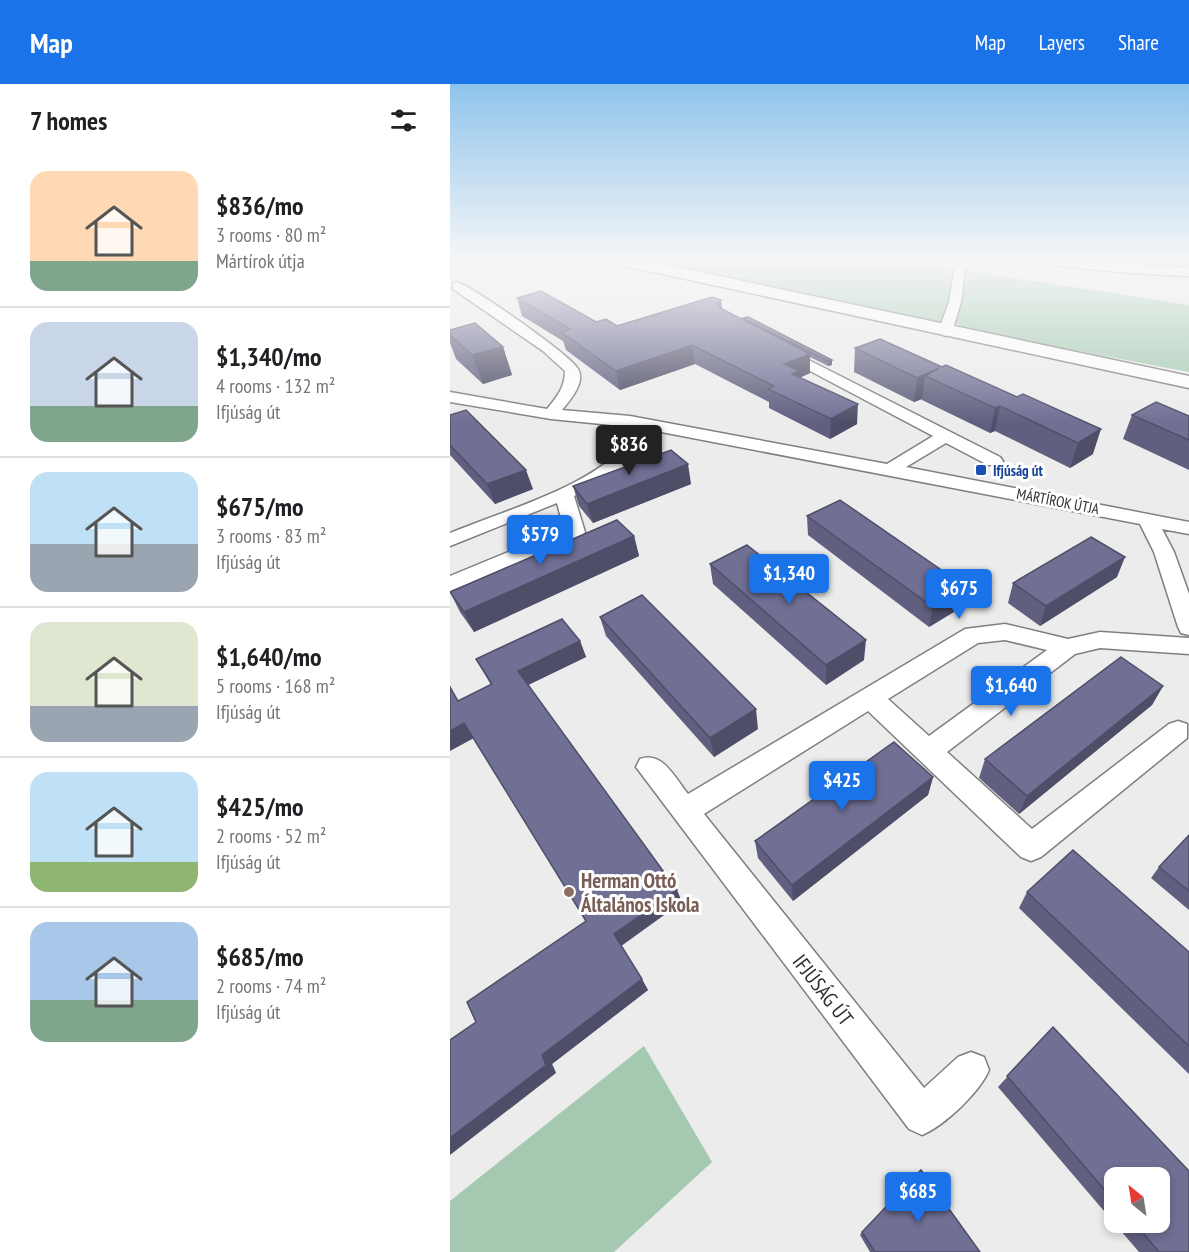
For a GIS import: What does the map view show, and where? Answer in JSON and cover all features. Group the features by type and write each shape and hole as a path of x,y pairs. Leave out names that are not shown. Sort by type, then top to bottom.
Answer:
{"main road":[{"path":"862,314 1189,382"}],"street":[{"path":"497,314 548,348 572,370 573,381 569,392 551,414"},
{"path":"945,332 951,314"},
{"path":"769,344 994,461"},
{"name":"MÁRTÍROK ÚTJA","path":"450,397 551,414 652,425 891,469 1189,528"},
{"path":"450,540 564,495 616,466 634,451 652,425"},
{"path":"891,469 945,436"},
{"path":"450,584 575,532 564,495"},
{"path":"1148,520 1164,552 1189,627"},
{"path":"684,811 973,635 1005,632 1068,647"},
{"path":"928,752 1068,647 1100,640 1189,646"},
{"path":"869,697 1031,848 1178,731"},
{"name":"IFJÚSÁG ÚT","path":"650,767 922,1116 971,1070"}],"green space":[{"path":"885,314 1189,314 1189,372 972,331 955,323 926,323"},
{"path":"644,1046 712,1162 614,1252 450,1252 450,1201"}],"building":[{"path":"544,314 581,314 596,322 606,319 617,326 658,314 731,314 810,354 784,364 799,371 792,374 858,404 831,419 768,389 774,386 692,345 616,371 561,332 570,329"},
{"path":"748,317 832,360 828,361 743,318"},
{"path":"475,323 503,347 472,355 450,335 450,330"},
{"path":"880,339 1017,397 1023,394 1101,429 1078,443 1000,406 995,408 925,376 939,368 917,378 855,348"},
{"path":"1156,402 1189,416 1189,440 1132,415"},
{"path":"466,410 526,470 487,484 450,445 450,415"},
{"path":"671,450 688,464 587,504 573,486"},
{"path":"840,500 966,587 933,607 807,516"},
{"path":"617,520 634,536 464,612 450,592"},
{"path":"1091,537 1125,557 1046,606 1013,583"},
{"path":"747,545 866,640 826,665 710,564"},
{"path":"642,595 756,709 710,738 600,617"},
{"path":"562,619 580,641 518,671 677,890 614,934 642,979 542,1055 546,1065 450,1138 450,1040 476,1022 467,1002 586,921 464,723 450,731 450,687 458,701 492,684 476,659"},
{"path":"1121,657 1163,686 1027,796 985,759"},
{"path":"894,742 933,777 792,885 755,841"},
{"path":"1189,835 1189,891 1159,867"},
{"path":"1073,850 1189,952 1189,1046 1027,892"},
{"path":"1053,1027 1189,1171 1189,1252 1159,1252 1143,1233 1170,1233 1170,1167 1104,1167 1104,1189 1007,1076"},
{"path":"921,1170 980,1252 875,1252 862,1232"}],"place":[{"name":"Ifjúság út","path":"981,470"},
{"name":"Herman Ottó Általános Iskola","path":"569,892"}]}
